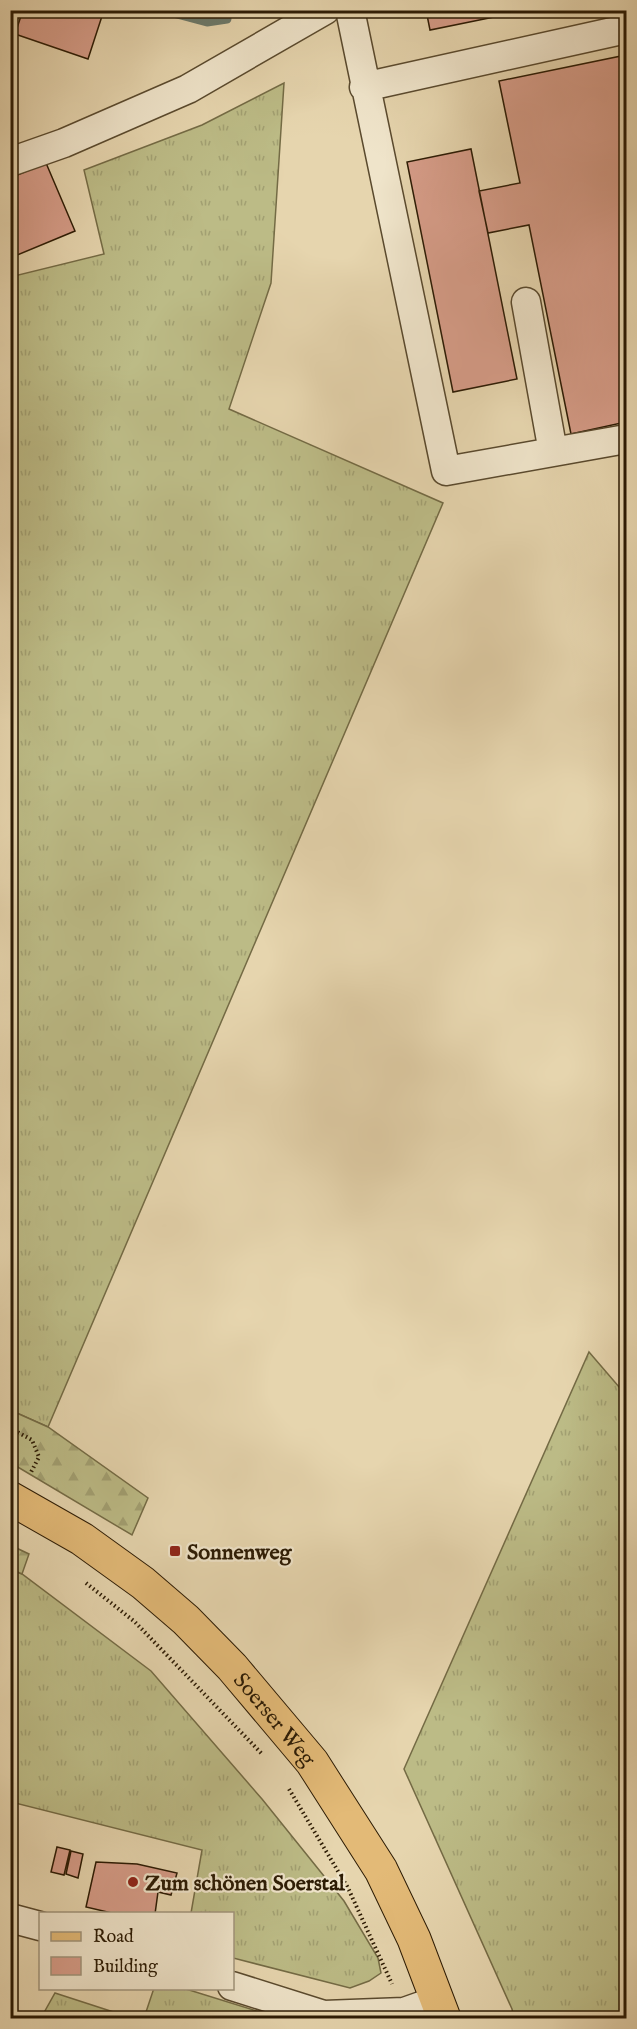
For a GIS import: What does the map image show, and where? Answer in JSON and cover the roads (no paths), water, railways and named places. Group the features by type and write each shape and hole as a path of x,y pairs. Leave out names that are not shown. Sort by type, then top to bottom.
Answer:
{"main road":[{"name":"Soerser Weg","path":"14,1499 82,1539 186,1620 232,1667 283,1727 312,1762 381,1870 414,1939 441,2009"}],"street":[{"path":"350,10 364,87 446,471 627,439"},
{"path":"10,162 63,143 188,89 319,14"},
{"path":"364,87 627,29"},
{"path":"526,302 553,452"},
{"path":"10,1918 39,1926"},
{"path":"234,1987 324,2015 441,2009"}],"waterway":[{"path":"162,10 207,22 227,19"}],"place":[{"name":"Sonnenweg","path":"175,1551"},
{"name":"Zum schönen Soerstal","path":"133,1882"}]}
